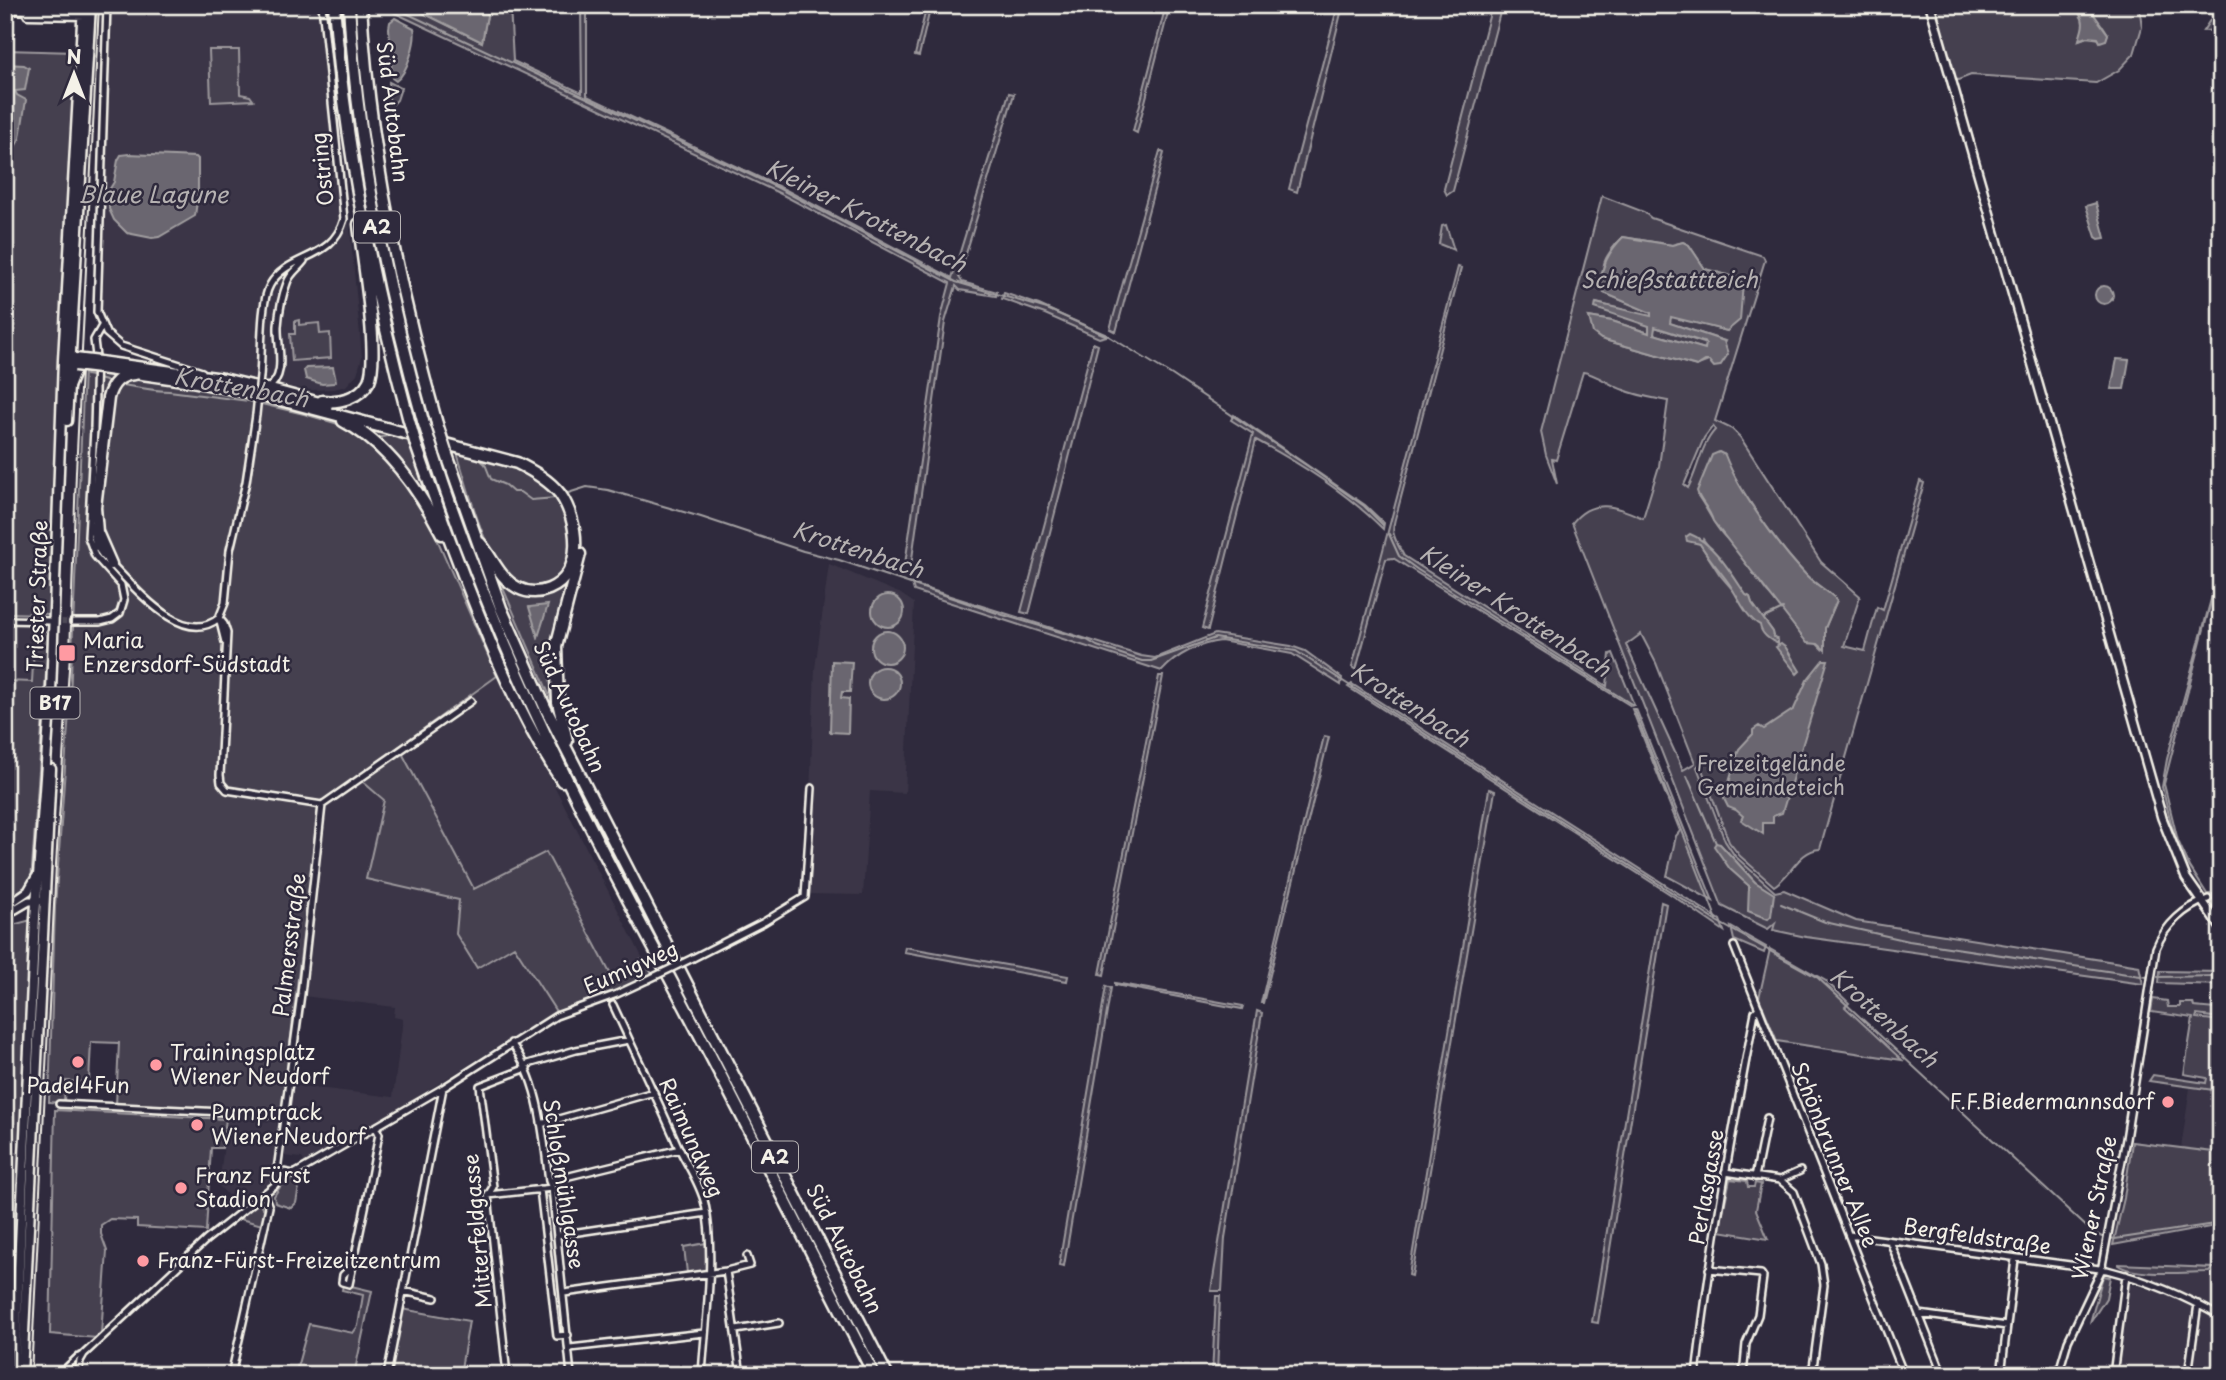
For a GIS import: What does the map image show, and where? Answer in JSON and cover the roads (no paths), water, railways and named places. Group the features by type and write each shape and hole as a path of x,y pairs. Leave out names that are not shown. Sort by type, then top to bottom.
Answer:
{"highway":[{"path":"307,403 339,402 351,398 368,382 372,370 353,160 334,5"},
{"name":"Süd Autobahn","path":"349,5 357,96 373,209 407,363 450,507 495,622 576,800 874,1375"},
{"name":"Süd Autobahn","path":"361,5 371,112 383,196 402,290 436,424 501,608 573,762 887,1375"},
{"path":"353,160 376,285 416,445 457,561 516,699 555,770 576,800"},
{"path":"68,387 74,361 100,364 307,403 517,457 545,472 566,499 580,530 576,575 559,627 555,664 558,702 573,762"},
{"path":"111,564 100,544 96,520 108,398 119,379 128,375 153,375"},
{"path":"267,388 344,421 377,444 419,495 457,561"},
{"path":"474,537 507,581 519,589 544,592 563,580 573,558 574,531 566,499"}],"main road":[{"path":"1927,5 2162,818 2178,862 2221,928"},
{"path":"5,11 86,10 71,342 74,361"},
{"name":"Triester Straße","path":"25,1229 35,918 40,899 38,874 74,361 86,10"},
{"path":"100,364 223,379 267,388"},
{"name":"Triester Straße","path":"25,1229 40,899 60,613 68,387"},
{"path":"5,907 32,886 38,874"},
{"path":"22,895 40,899"},
{"path":"5,915 40,899"},
{"path":"21,906 31,911 35,918"},
{"name":"B17","path":"14,1375 25,1229"},
{"name":"B17","path":"22,1375 25,1229"}],"street":[{"path":"107,5 96,305 102,326 110,337 121,345 223,379"},
{"name":"Ostring","path":"219,618 225,603 230,550 246,482 257,415 265,298 270,285 279,274 333,241 341,230 344,219 322,5"},
{"path":"267,388 275,382 279,371 278,328 286,284 291,274 306,259"},
{"path":"73,622 112,619 120,613 124,600 121,585 92,551 88,537 96,356 94,340 102,326"},
{"path":"89,514 96,546 103,556 160,612 172,619 197,626 213,623 219,618 225,624 227,633 220,775 222,787 232,791 322,805 471,701"},
{"path":"5,620 50,621"},
{"name":"Eumigweg","path":"277,1171 294,1174 443,1088 556,1016 647,980 764,922 806,897 812,788"},
{"name":"Palmersstraße","path":"277,1171 322,805"},
{"name":"Wiener Straße","path":"2058,1375 2068,1341 2102,1271 2156,948 2170,925 2183,913 2204,901"},
{"name":"Schönbrunner Allee","path":"1734,946 1905,1375"},
{"name":"Raimundweg","path":"613,1005 702,1192 707,1213 709,1273 702,1375"},
{"name":"Perlasgasse","path":"1696,1375 1709,1269 1725,1172 1755,1012 1759,1008"},
{"path":"526,1066 576,1049 629,1040"},
{"name":"Schloßmühlgasse","path":"512,1043 526,1066 541,1124 558,1236 571,1375"},
{"name":"Mitterfeldgasse","path":"507,1375 488,1195 492,1188 480,1086 526,1066"},
{"path":"387,1375 443,1088"},
{"path":"541,1124 654,1092"},
{"path":"59,1104 284,1115"},
{"path":"1755,1177 1767,1118"},
{"path":"353,1265 379,1134 376,1128"},
{"path":"549,1181 680,1149"},
{"path":"78,1375 80,1361 85,1354 206,1240 275,1185 277,1171"},
{"path":"1725,1172 1780,1180 1800,1171"},
{"path":"1780,1180 1794,1192 1821,1264 1824,1285 1812,1375"},
{"path":"488,1195 552,1188"},
{"name":"Schloßmühlgasse","path":"540,1189 557,1336 568,1335"},
{"path":"230,1375 270,1207 264,1195"},
{"path":"558,1236 707,1213"},
{"name":"Bergfeldstraße","path":"1849,1235 2126,1275 2198,1304 2221,1317"},
{"path":"1890,1241 1943,1375"},
{"path":"564,1293 726,1271 750,1265 747,1256"},
{"path":"2001,1375 2015,1259"},
{"path":"1709,1269 1763,1277 1758,1315 1746,1344 1743,1375"},
{"path":"726,1271 741,1375"},
{"path":"2113,1375 2126,1275"},
{"path":"403,1291 435,1298"},
{"path":"2189,1375 2198,1304"},
{"path":"1919,1314 2007,1326"},
{"path":"736,1331 779,1322"},
{"path":"570,1348 704,1333"},
{"path":"61,1374 77,1357 85,1354"}],"water":[{"path":"407,5 489,5 482,42"},
{"path":"2085,8 2090,9 2108,34 2106,40 2100,42 2098,38 2087,37 2079,40 2083,24 2080,15"},
{"path":"395,18 414,28 415,33 407,64 396,81 392,78 389,28 390,22"},
{"path":"5,64 24,65 29,68 25,90 15,91 26,100 20,138 5,165"},
{"name":"Blaue Lagune","path":"121,155 196,157 198,194 195,216 159,237 127,233 114,220 109,209 109,190 114,182 118,160"},
{"path":"2096,203 2105,238 2096,237 2086,206"},
{"name":"Schießstattteich","path":"1623,237 1672,245 1683,242 1689,245 1705,269 1738,278 1743,283 1740,320 1727,331 1671,317 1670,323 1724,341 1728,354 1720,366 1714,367 1709,361 1705,361 1697,366 1601,339 1593,333 1589,317 1649,333 1649,326 1595,308 1596,303 1651,316 1651,313 1604,293 1599,287 1606,260","holes":["1655,327 1706,343 1705,349 1654,334"]},
{"path":"2100,286 2108,286 2113,295 2111,302 2100,304 2095,299 2095,291"},
{"path":"2117,359 2129,360 2124,389 2111,389"},
{"path":"333,367 336,381 334,383 322,384 306,379 306,368"},
{"path":"1719,452 1725,455 1750,502 1784,550 1807,576 1837,600 1825,628 1825,650 1818,644 1807,643 1713,521 1700,499 1697,491 1712,455"},
{"path":"1690,534 1707,544 1722,560 1750,597 1778,644 1764,634 1760,625 1746,612 1700,544 1687,541 1686,537"},
{"path":"888,595 899,600 904,611 899,622 888,627 877,622 872,611 877,600"},
{"path":"548,605 538,637 529,607"},
{"path":"887,631 898,636 903,647 898,658 887,663 876,658 871,647 876,636"},
{"path":"1781,644 1800,671 1797,674 1776,647"},
{"path":"1823,660 1828,660 1782,813 1773,816 1773,823 1763,823 1763,834 1741,820 1743,816 1728,807 1724,799 1739,749 1753,734 1753,730 1759,726 1764,729 1794,709 1807,680"},
{"path":"832,661 852,662 850,692 842,692 841,698 849,699 848,733 830,732"},
{"path":"884,667 895,672 900,683 895,694 884,699 873,694 868,683 873,672"},
{"path":"1716,843 1720,844 1755,882 1774,894 1771,916 1768,919 1748,911 1749,886 1730,869 1714,846"}],"waterway":[{"name":"Kleiner Krottenbach","path":"389,5 778,188 956,282 1047,309 1107,335 1309,467 1364,506 1383,525"},
{"name":"Krottenbach","path":"86,375 91,376"},
{"name":"Krottenbach","path":"98,379 109,382"},
{"name":"Krottenbach","path":"122,385 249,401 335,423 358,436"},
{"name":"Krottenbach","path":"377,438 392,435"},
{"name":"Krottenbach","path":"477,457 485,464 491,479 513,492 520,492 531,500 556,498"},
{"name":"Krottenbach","path":"565,494 587,487 608,490 839,560 1087,640 1142,661 1151,661 1215,638 1296,651 1718,922 1818,978 2092,1232 2115,1239 2221,1223"},
{"name":"Kleiner Krottenbach","path":"1389,534 1399,556 1418,570 1633,705"},
{"path":"1764,618 1783,609"},
{"name":"Kleiner Krottenbach","path":"1634,709 1669,799"},
{"path":"1687,776 1716,843"},
{"name":"Kleiner Krottenbach","path":"1670,800 1717,920"},
{"path":"1781,904 1825,922 1909,941 2147,977"},
{"path":"2158,977 2221,976"}],"tunnel":[{"path":"54,621 73,622"}],"tram line":[{"path":"31,1375 56,864 70,654 76,472 99,5"}],"place":[{"name":"Maria Enzersdorf-Südstadt","path":"67,653"},
{"name":"Padel4Fun","path":"78,1062"},
{"name":"Trainingsplatz Wiener Neudorf","path":"156,1065"},
{"name":"F.F.Biedermannsdorf","path":"2168,1102"},
{"name":"Pumptrack WienerNeudorf","path":"197,1125"},
{"name":"Franz Fürst Stadion","path":"181,1188"},
{"name":"Franz-Fürst-Freizeitzentrum","path":"143,1261"}],"park label":[{"name":"Freizeitgelände Gemeindeteich","path":"1771,776"}]}
